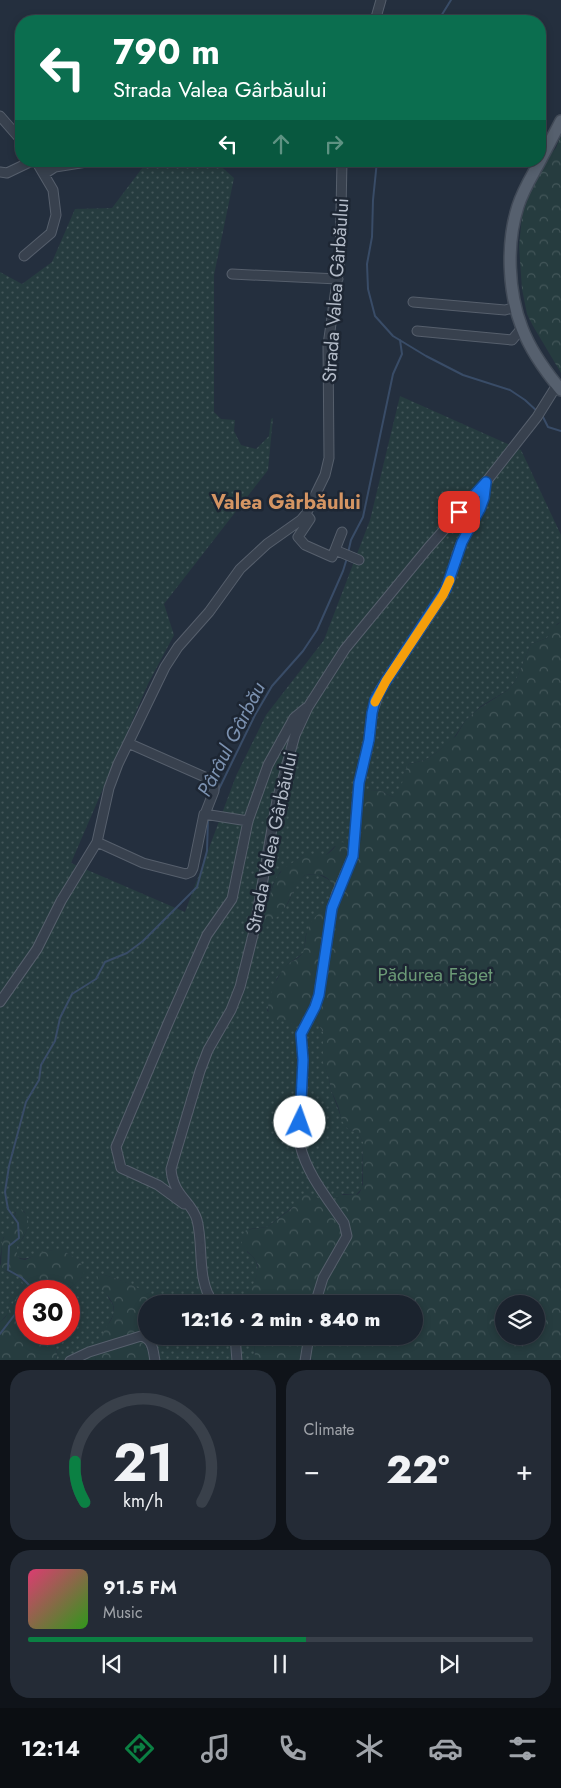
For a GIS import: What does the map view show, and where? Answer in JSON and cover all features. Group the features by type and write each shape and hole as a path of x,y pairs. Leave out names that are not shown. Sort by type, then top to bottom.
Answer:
{"main road":[{"path":"546,150 561,121"},
{"path":"537,167 523,193 515,215 511,264 516,307 522,328 536,354 559,388"}],"street":[{"path":"377,15 381,0"},
{"path":"0,116 15,133"},
{"path":"0,172 7,173 20,167"},
{"path":"24,256 51,233 56,214 53,190 40,167"},
{"path":"44,174 55,167"},
{"name":"Strada Valea Gârbăului","path":"306,514 325,475 329,458 328,345 338,279 341,242 342,167"},
{"path":"232,274 338,279"},
{"path":"413,302 505,310 516,307"},
{"path":"417,331 512,340 522,328"},
{"name":"Strada Valea Gârbăului","path":"210,1295 206,1288 197,1218 181,1196 172,1179 171,1169 173,1157 208,1050 240,988 254,931 277,800 295,735 308,707 351,642 428,548 486,482 559,388"},
{"path":"318,1295 323,1278 345,1241 347,1232 344,1223 310,1172 303,1157 300,1144 303,1060 301,1034 319,995 332,908 353,856 359,783 369,740 375,700 446,589 462,542 480,509 484,498 486,482"},
{"path":"0,1002 37,949 60,901 97,842 109,788 152,692 178,647 209,612 240,569 266,544 301,520 306,514 310,518 298,538 305,545 332,558 347,555 342,532"},
{"path":"192,1210 158,1185 121,1168 116,1147 168,1021 207,935 232,899 248,821 268,765 294,718 308,707"},
{"path":"97,842 143,863 186,874 191,872 193,868 214,791 214,784 177,764 128,743"},
{"path":"207,814 248,821"},
{"path":"70,1360 141,1336 151,1342 155,1360"},
{"path":"236,1345 237,1360"},
{"path":"306,1360 308,1345"}],"green space":[{"path":"561,135 561,373 527,314 522,289 519,246 522,216 532,186 543,167 546,167 546,162 556,148"},
{"path":"143,167 222,167 234,178 214,275 214,412 221,419 235,420 234,431 241,445 256,449 269,436 271,419 273,418 268,470 164,604 174,635 148,684 71,863 185,912 236,776 266,715 324,640 370,520 400,396 521,450 561,535 561,622 557,624 547,638 531,644 516,680 508,690 481,706 465,721 453,739 436,753 425,760 409,764 398,795 393,797 381,791 372,790 358,810 362,834 359,846 335,846 326,855 304,855 280,872 273,884 268,901 263,908 272,920 275,918 285,908 297,884 305,875 318,874 329,880 336,891 334,900 306,934 302,954 288,964 277,978 267,1011 298,1025 305,1019 314,1017 323,1032 323,1061 331,1090 347,1128 359,1134 363,1142 362,1188 356,1195 343,1194 329,1202 294,1206 267,1227 249,1229 247,1252 257,1264 258,1270 250,1295 149,1295 117,1279 101,1274 106,1294 113,1305 114,1313 104,1333 95,1360 56,1360 55,1345 80,1345 79,1280 82,1277 81,1264 67,1253 55,1250 25,1258 17,1256 17,1246 28,1226 24,1211 15,1212 14,1224 3,1238 0,1258 0,272 22,284 52,262 75,209 112,208"},
{"name":"Pădurea Făget","path":"561,622 561,1360 314,1360 305,1358 300,1360 255,1360 254,1345 423,1345 423,1295 249,1295 256,1278 258,1265 242,1246 242,1237 246,1230 267,1227 291,1209 304,1194 329,1201 339,1195 357,1195 363,1184 363,1142 359,1134 347,1128 342,1121 323,1062 323,1032 314,1017 294,1025 283,1019 271,1019 268,1007 272,991 286,966 302,954 310,924 333,900 334,888 328,878 322,875 305,875 295,887 278,917 271,920 263,920 261,912 268,901 275,880 283,869 304,855 326,855 343,842 354,847 360,844 362,831 360,805 364,797 372,790 381,791 393,797 397,795 409,764 425,760 436,753 456,736 465,721 478,709 508,690 516,680 531,644 547,638 554,627"},
{"path":"21,1209 28,1218 28,1228 17,1246 17,1256 25,1260 41,1252 59,1249 81,1264 84,1272 82,1277 79,1280 22,1280 1,1267 2,1242 5,1234 14,1224 16,1210"},
{"path":"0,1264 6,1271 17,1275 22,1280 15,1280 15,1303 0,1322"},
{"path":"101,1274 117,1279 149,1295 138,1295 138,1345 145,1345 151,1360 95,1360 102,1336 114,1312 111,1300 100,1288 96,1277"},
{"path":"15,1300 15,1345 55,1345 56,1360 0,1360 0,1322 6,1316"},
{"path":"146,1345 254,1345 255,1360 151,1360"}],"waterway":[{"name":"Pârâul Gârbău","path":"442,15 451,0"},
{"name":"Pârâul Gârbău","path":"376,167 372,237 367,264 368,289 375,316 393,336 426,356 463,375 510,390 538,412"},
{"name":"Pârâul Gârbău","path":"348,553 351,540 363,517 393,374 402,354 400,340"},
{"path":"542,415 548,427 561,431"},
{"name":"Pârâul Gârbău","path":"218,791 255,715 272,686 303,651 317,630 347,558"},
{"name":"Pârâul Gârbău","path":"24,1280 8,1270 9,1246 19,1238 18,1223 8,1209 5,1192 9,1166 26,1102 39,1080 41,1065 55,1041 60,1018 72,994 96,979 105,962 127,953 143,941 197,887 207,851 208,818"},
{"name":"Pârâul Gârbău","path":"0,1334 15,1314"}],"slow traffic":[{"path":"375,702 380,690 443,595 450,580"}],"district":[{"name":"Valea Gârbăului","path":"286,502"}],"route":[{"path":"300,1122 303,1060 300,1045 301,1034 319,995 332,908 353,856 359,783 369,740 375,700 443,595 450,581 458,551 480,509 484,498 486,482 459,512"}]}
